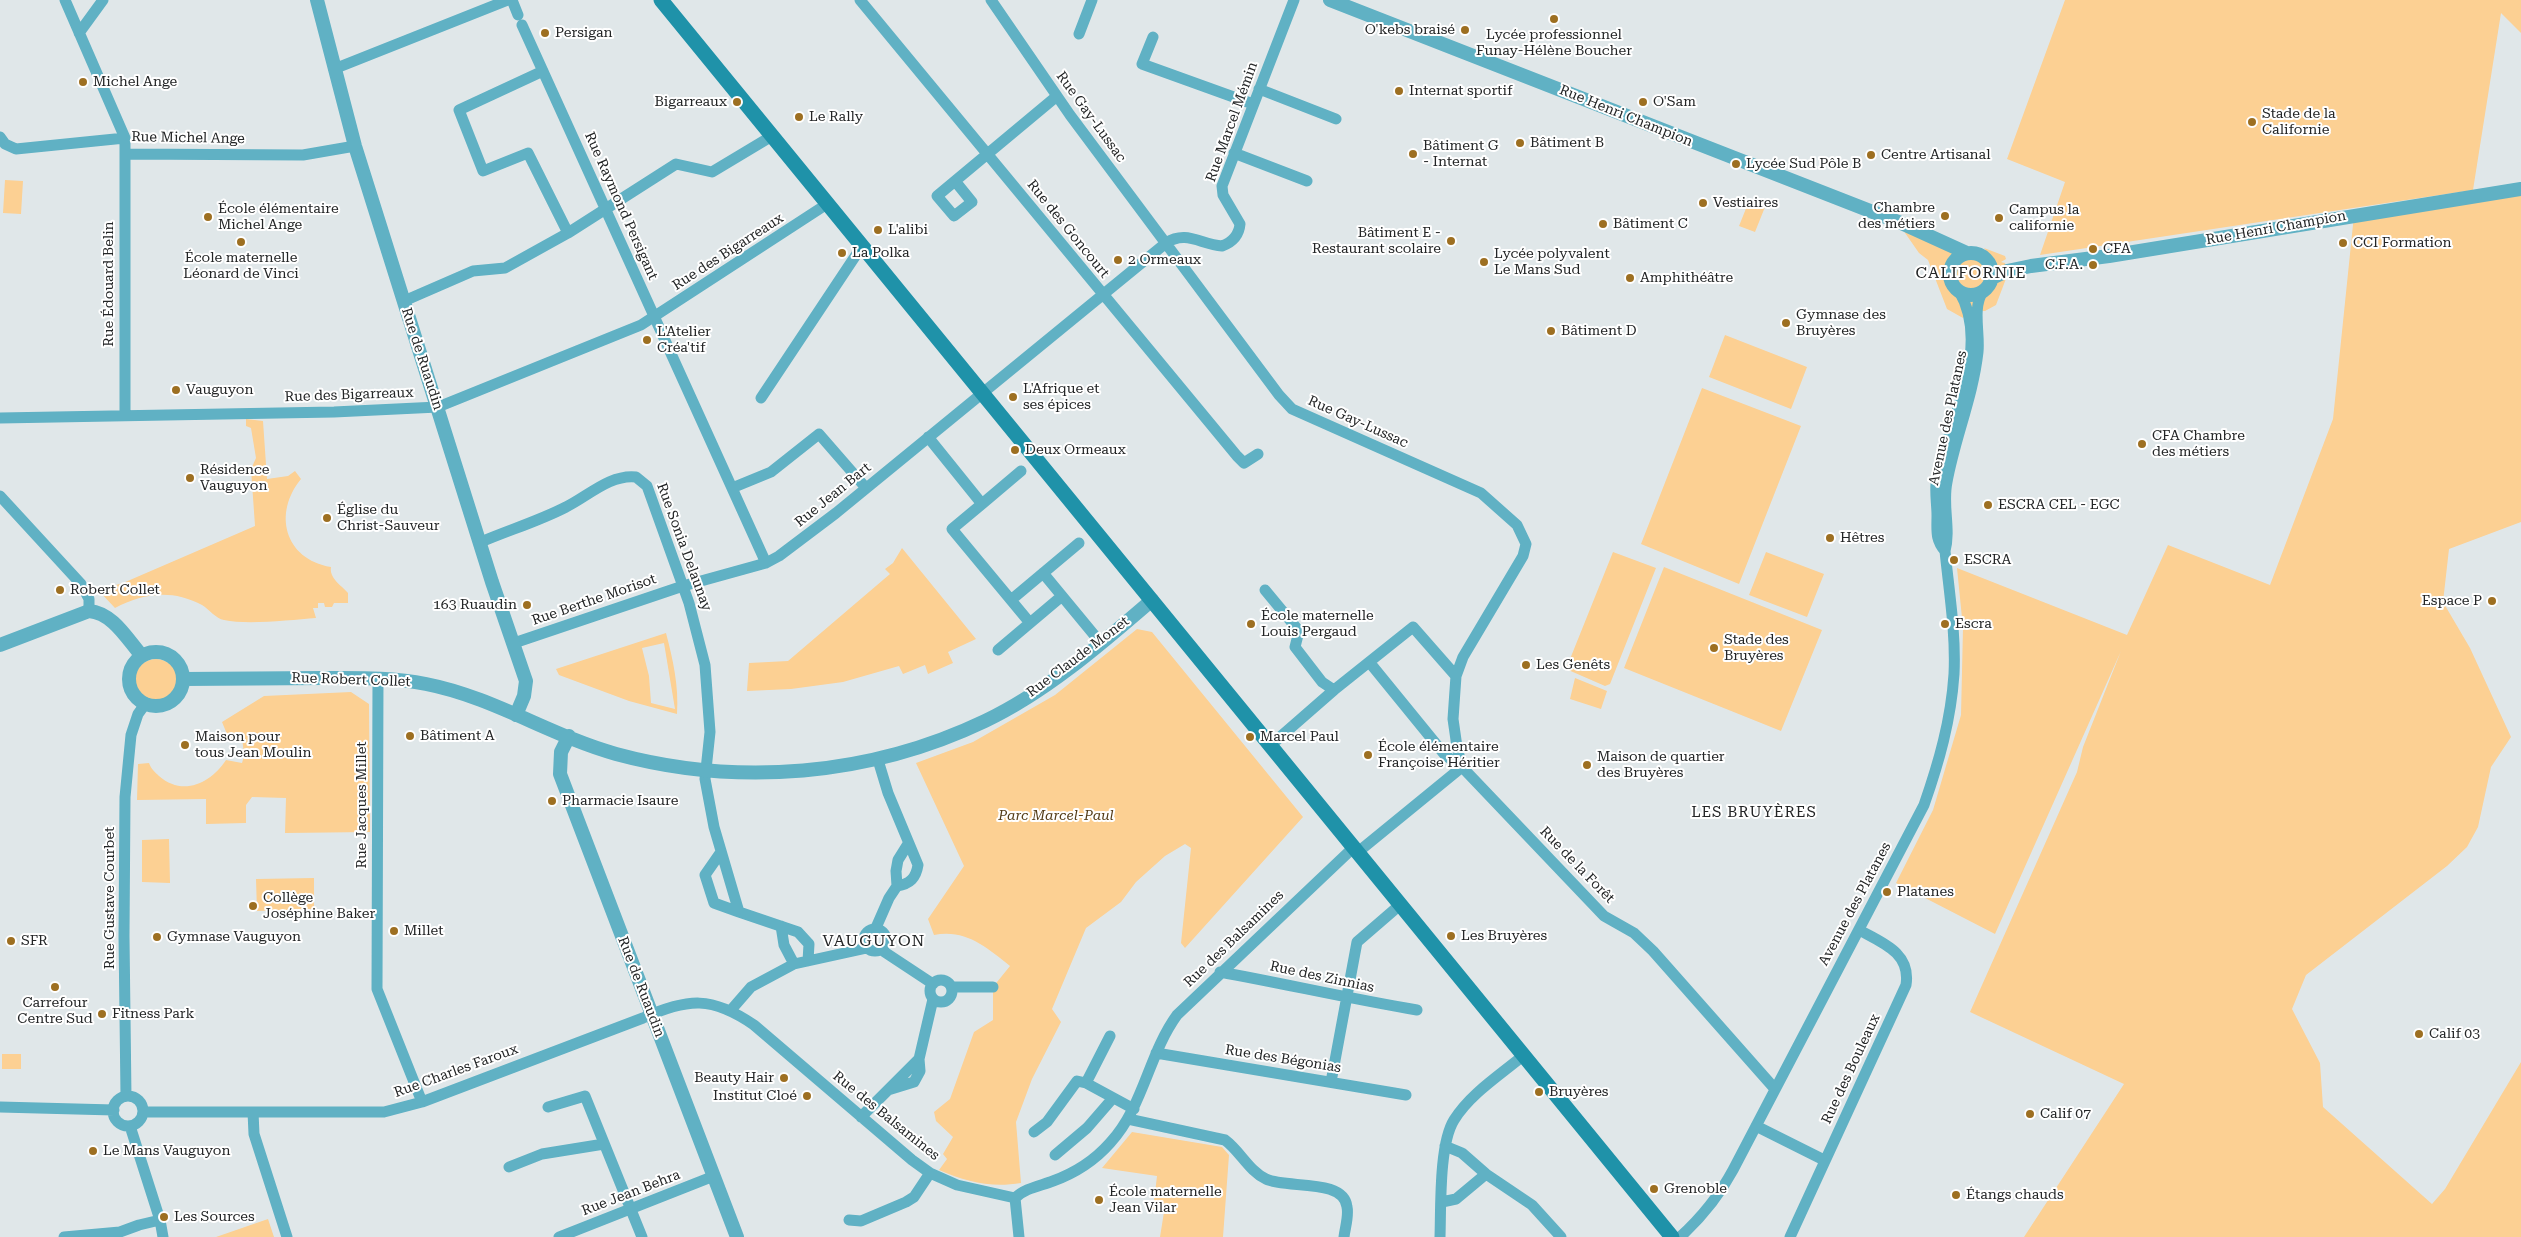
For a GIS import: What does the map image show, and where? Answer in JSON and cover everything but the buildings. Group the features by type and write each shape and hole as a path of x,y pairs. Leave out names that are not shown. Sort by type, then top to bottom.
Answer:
{"main road":[{"path":"661,0 1672,1237"}],"street":[{"name":"Rue Michel Ange","path":"65,0 125,138 125,154 303,154 355,146"},
{"path":"80,33 103,0"},
{"name":"Rue de Ruaudin","path":"317,0 355,146 526,681 524,696 516,715"},
{"path":"334,69 508,0"},
{"name":"Rue Raymond Persigant","path":"512,0 766,563"},
{"name":"Rue des Goncourt","path":"860,0 1237,456 1244,463 1258,454"},
{"name":"Rue Gay-Lussac","path":"991,0 1057,96 1279,395 1292,409 1481,493 1517,525 1526,544 1523,556 1463,657 1456,676 1453,719 1462,767"},
{"path":"1079,34 1092,0"},
{"name":"Rue Marcel Mémin","path":"1166,243 1176,237 1185,236 1222,246 1235,237 1240,224 1222,195 1222,186 1294,0"},
{"name":"Rue Henri Champion","path":"1330,0 1921,232 1967,253"},
{"path":"1153,36 1142,64 1253,104"},
{"path":"543,71 459,110 483,171 528,153 568,233"},
{"path":"1259,89 1336,119"},
{"path":"955,181 1057,96"},
{"path":"404,301 473,271 505,268 568,233 676,164 712,172 772,136"},
{"path":"0,137 5,144 16,149 125,138"},
{"path":"1234,153 1307,182"},
{"name":"Rue Édouard Belin","path":"125,154 125,414"},
{"name":"Rue Henri Champion","path":"1992,278 2006,271 2031,266 2109,256 2521,189"},
{"name":"Rue des Bigarreaux","path":"0,418 125,414 334,412 438,407 654,318 828,204"},
{"name":"Rue Henri Champion","path":"1921,232 1951,267"},
{"name":"Rue Jean Bart","path":"683,586 766,563 779,556 866,488 1166,243"},
{"path":"761,398 862,246"},
{"path":"1967,253 1978,254 1986,259 1991,268 1992,278 1983,291 1971,295 1959,291 1951,281 1951,267 1960,256 1967,253"},
{"name":"Rue Henri Champion","path":"1986,259 2031,266"},
{"name":"Avenue des Platanes","path":"1945,551 1938,542 1936,479 1963,391 1970,351 1969,324 1959,291"},
{"name":"Avenue des Platanes","path":"1680,1237 1704,1213 1720,1193 1924,805 1948,726 1954,673 1945,551 1948,540 1946,484 1975,374 1978,348 1979,297 1983,291"},
{"path":"732,488 772,472 819,434 866,488"},
{"path":"928,437 982,504"},
{"path":"1021,471 952,529 1030,623"},
{"name":"Rue Sonia Delaunay","path":"481,542 567,507 604,485 625,478 636,477 644,482 651,492 683,586 705,665 710,732 705,779 714,827 739,912"},
{"path":"0,496 81,584 88,599 89,611"},
{"path":"1011,600 1080,543"},
{"path":"1043,573 1100,642"},
{"name":"Rue Berthe Morisot","path":"514,643 683,586"},
{"path":"1265,590 1300,631 1295,647 1322,682 1334,690"},
{"path":"998,650 1062,596"},
{"name":"Rue Claude Monet","path":"569,736 618,754 685,769 706,771 797,772 878,760 933,744 986,721 1051,681 1152,600"},
{"path":"0,645 89,611 96,612 111,620 142,656"},
{"path":"1271,745 1334,690 1413,628 1456,676"},
{"path":"152,652 170,656 180,667 183,679 179,693 169,702 155,705 146,704 134,695 129,680 131,668 142,656 152,652"},
{"name":"Rue de la Forêt","path":"1370,663 1445,755 1462,767 1604,916 1634,933 1653,951 1775,1089"},
{"name":"Rue Robert Collet","path":"183,679 378,678 411,681 448,689 569,736"},
{"name":"Rue Jacques Millet","path":"378,678 377,989 422,1102"},
{"name":"Rue Gustave Courbet","path":"126,1096 124,936 126,797 131,735 138,714 146,704"},
{"name":"Rue de Ruaudin","path":"569,736 561,752 560,774 737,1237"},
{"path":"878,760 908,844 918,865 917,871 906,885 897,886"},
{"name":"Rue des Balsamines","path":"651,1015 668,1006 695,1002 731,1010 754,1025 912,1160 930,1173 957,1185 1015,1198 1022,1192 1053,1182 1080,1169 1106,1147 1131,1114 1164,1035 1177,1016 1220,972 1356,849 1462,767"},
{"path":"867,948 864,942 866,935 875,930 888,898 897,886 896,871 898,860 908,844"},
{"path":"721,852 705,874 714,903 798,932 805,937 809,944 808,960"},
{"path":"1331,1082 1346,996 1358,942 1401,904"},
{"path":"781,926 784,945 794,964"},
{"path":"731,1010 751,987 794,964 867,948 874,951 880,949 885,944 885,938 881,932 875,930"},
{"name":"Rue des Bouleaux","path":"1790,1237 1906,985 1907,975 1900,956 1890,947 1859,930"},
{"path":"880,949 933,984"},
{"name":"Rue des Zinnias","path":"1220,972 1417,1010"},
{"path":"861,1117 888,1090 914,1082 920,1071 919,1059 933,999 930,991 933,984 944,980 952,987 993,987"},
{"path":"933,999 940,1002 949,1000 952,987"},
{"name":"Rue Charles Faroux","path":"143,1112 384,1112 422,1102 651,1015"},
{"path":"1086,1083 1110,1036"},
{"name":"Rue des Bégonias","path":"1156,1053 1406,1095"},
{"path":"1440,1237 1445,1146 1453,1121 1462,1108 1524,1055"},
{"path":"1034,1132 1046,1122 1077,1081 1086,1083 1113,1098 1131,1114 1224,1140 1236,1148 1257,1174 1265,1179 1278,1183 1333,1189 1342,1195 1348,1206 1344,1237"},
{"path":"126,1096 138,1100 143,1112 140,1120 130,1126 118,1122 114,1110 117,1101 126,1096"},
{"path":"548,1106 585,1096 642,1237"},
{"path":"1055,1155 1087,1128 1113,1098"},
{"path":"0,1107 114,1110"},
{"path":"253,1112 254,1134 287,1237"},
{"path":"130,1126 160,1220 163,1237"},
{"path":"1756,1126 1824,1160"},
{"path":"508,1168 542,1154 604,1144"},
{"path":"1445,1146 1462,1153 1486,1174 1532,1205 1561,1237"},
{"path":"849,1220 861,1221 906,1202 914,1197 930,1173"},
{"path":"1442,1202 1456,1199 1486,1174"},
{"name":"Rue Jean Behra","path":"559,1237 714,1176"},
{"path":"1015,1198 1019,1237"},
{"path":"64,1237 120,1232 138,1224 160,1220"}],"green space":[{"name":"Stade de la Californie","path":"2065,0 2521,0 2521,33 2501,13 2473,190 2040,255 2065,182 2007,159"},
{"path":"5,180 23,181 21,214 3,213"},
{"path":"2521,193 2521,522 2449,549 2443,602 2470,648 2511,737 2491,767 2478,827 2467,847 2447,866 2306,975 2292,1009 2320,1063 2323,1107 2432,1204 2445,1189 2521,1062 2521,1237 2024,1237 2124,1084 1970,1012 2077,772 2083,747 2121,651 1995,934 1896,883 1933,810 1961,715 1963,628 1957,568 2127,635 2168,545 2270,585 2333,419 2354,215"},
{"path":"1749,201 1765,207 1755,232 1739,226"},
{"path":"1903,230 1960,256 1952,265 1950,277 1954,287 1961,292 1969,294 1978,293 1986,288 1991,281 1991,271 1986,259 1994,261 1984,248 2005,256 2006,259 2001,262 2005,263 2007,276 1996,305 1985,311 1966,311 1963,318 1947,309 1928,260 1919,253"},
{"path":"1971,259 1982,263 1986,274 1982,285 1971,289 1960,285 1956,274 1960,263"},
{"path":"1725,335 1807,367 1791,409 1709,377"},
{"path":"1702,388 1801,426 1739,584 1641,544"},
{"path":"246,419 263,421 267,479 288,476 295,471 301,479 292,492 287,506 286,520 288,533 293,545 303,555 315,562 331,567 332,575 348,593 348,603 334,603 332,607 325,607 324,603 318,603 318,608 313,608 316,618 257,622 221,619 202,605 191,600 169,595 147,596 115,608 98,590 123,583 255,526 251,469 256,458 251,428 246,426"},
{"path":"902,548 976,639 948,652 953,663 928,674 925,665 903,674 899,666 843,682 791,689 747,691 749,663 788,661 890,574 885,569 893,563"},
{"path":"1613,552 1656,568 1610,684 1605,686 1566,669"},
{"path":"1766,552 1824,574 1807,617 1749,595"},
{"path":"1664,567 1822,630 1781,731 1624,668"},
{"name":"Parc Marcel-Paul","path":"1137,629 1152,632 1303,817 1185,948 1181,943 1191,848 1185,844 1165,856 1136,882 1121,902 1086,928 1052,1009 1061,1022 1032,1079 1016,1122 1021,1183 999,1185 959,1178 939,1170 947,1159 943,1154 953,1137 936,1121 934,1112 950,1099 974,1032 993,1020 993,987 1010,966 984,946 966,937 945,934 934,935 928,919 964,866 916,763 973,742 1055,695"},
{"path":"666,633 676,683 677,714 629,701 559,675 556,669","holes":["664,643 675,709 651,703 649,676 642,648"]},
{"path":"156,659 168,663 174,669 178,681 174,693 168,699 156,703 144,699 138,693 134,681 138,669 144,663"},
{"path":"1575,678 1607,691 1601,709 1570,699"},
{"path":"351,692 369,704 370,832 285,833 286,798 252,797 246,805 246,823 206,824 206,799 137,800 138,764 149,763 159,776 168,782 177,786 187,786 205,781 226,760 242,763 244,756 242,736 239,734 229,739 222,722 264,696"},
{"path":"169,839 170,883 142,882 142,840"},
{"path":"314,878 314,909 257,911 256,879"},
{"path":"2,1054 21,1054 21,1069 2,1069"},
{"path":"1132,1132 1222,1147 1229,1155 1223,1237 1160,1237 1164,1212 1153,1209 1157,1176 1102,1168"},
{"path":"268,1219 274,1237 216,1237"}],"place":[{"name":"Lycée professionnel Funay-Hélène Boucher","path":"1554,19"},
{"name":"O'kebs braisé","path":"1465,30"},
{"name":"Persigan","path":"545,33"},
{"name":"Michel Ange","path":"83,82"},
{"name":"Internat sportif","path":"1399,91"},
{"name":"Bigarreaux","path":"737,102"},
{"name":"O'Sam","path":"1643,102"},
{"name":"Le Rally","path":"799,117"},
{"name":"Stade de la Californie","path":"2252,122"},
{"name":"Bâtiment B","path":"1520,143"},
{"name":"Bâtiment G - Internat","path":"1413,154"},
{"name":"Centre Artisanal","path":"1871,155"},
{"name":"Lycée Sud Pôle B","path":"1736,164"},
{"name":"Vestiaires","path":"1703,203"},
{"name":"Chambre des métiers","path":"1945,216"},
{"name":"École élémentaire Michel Ange","path":"208,217"},
{"name":"Campus la californie","path":"1999,218"},
{"name":"Bâtiment C","path":"1603,224"},
{"name":"L'alibi","path":"878,230"},
{"name":"Bâtiment E - Restaurant scolaire","path":"1451,241"},
{"name":"École maternelle Léonard de Vinci","path":"241,242"},
{"name":"CCI Formation","path":"2343,243"},
{"name":"CFA","path":"2093,249"},
{"name":"La Polka","path":"842,253"},
{"name":"2 Ormeaux","path":"1118,260"},
{"name":"Lycée polyvalent Le Mans Sud","path":"1484,262"},
{"name":"C.F.A.","path":"2093,265"},
{"name":"Amphithéâtre","path":"1630,278"},
{"name":"Gymnase des Bruyères","path":"1786,323"},
{"name":"Bâtiment D","path":"1551,331"},
{"name":"L'Atelier Créa'tif","path":"647,340"},
{"name":"Vauguyon","path":"176,390"},
{"name":"L'Afrique et ses épices","path":"1013,397"},
{"name":"CFA Chambre des métiers","path":"2142,444"},
{"name":"Deux Ormeaux","path":"1015,450"},
{"name":"Résidence Vauguyon","path":"190,478"},
{"name":"ESCRA CEL - EGC","path":"1988,505"},
{"name":"Église du Christ-Sauveur","path":"327,518"},
{"name":"Hêtres","path":"1830,538"},
{"name":"ESCRA","path":"1954,560"},
{"name":"Robert Collet","path":"60,590"},
{"name":"Espace P","path":"2492,601"},
{"name":"163 Ruaudin","path":"527,605"},
{"name":"École maternelle Louis Pergaud","path":"1251,624"},
{"name":"Escra","path":"1945,624"},
{"name":"Stade des Bruyères","path":"1714,648"},
{"name":"Les Genêts","path":"1526,665"},
{"name":"Bâtiment A","path":"410,736"},
{"name":"Marcel Paul","path":"1250,737"},
{"name":"Maison pour tous Jean Moulin","path":"185,745"},
{"name":"École élémentaire Françoise Héritier","path":"1368,755"},
{"name":"Maison de quartier des Bruyères","path":"1587,765"},
{"name":"Pharmacie Isaure","path":"552,801"},
{"name":"Platanes","path":"1887,892"},
{"name":"Collège Joséphine Baker","path":"253,906"},
{"name":"Millet","path":"394,931"},
{"name":"Les Bruyères","path":"1451,936"},
{"name":"Gymnase Vauguyon","path":"157,937"},
{"name":"SFR","path":"11,941"},
{"name":"Carrefour Centre Sud","path":"55,987"},
{"name":"Fitness Park","path":"102,1014"},
{"name":"Calif 03","path":"2419,1034"},
{"name":"Beauty Hair","path":"784,1078"},
{"name":"Bruyères","path":"1539,1092"},
{"name":"Institut Cloé","path":"807,1096"},
{"name":"Calif 07","path":"2030,1114"},
{"name":"Le Mans Vauguyon","path":"93,1151"},
{"name":"Grenoble","path":"1654,1189"},
{"name":"Étangs chauds","path":"1956,1195"},
{"name":"École maternelle Jean Vilar","path":"1099,1200"},
{"name":"Les Sources","path":"164,1217"}],"district":[{"name":"CALIFORNIE","path":"1971,273"},
{"name":"LES BRUYÈRES","path":"1754,813"},
{"name":"VAUGUYON","path":"874,941"}]}
